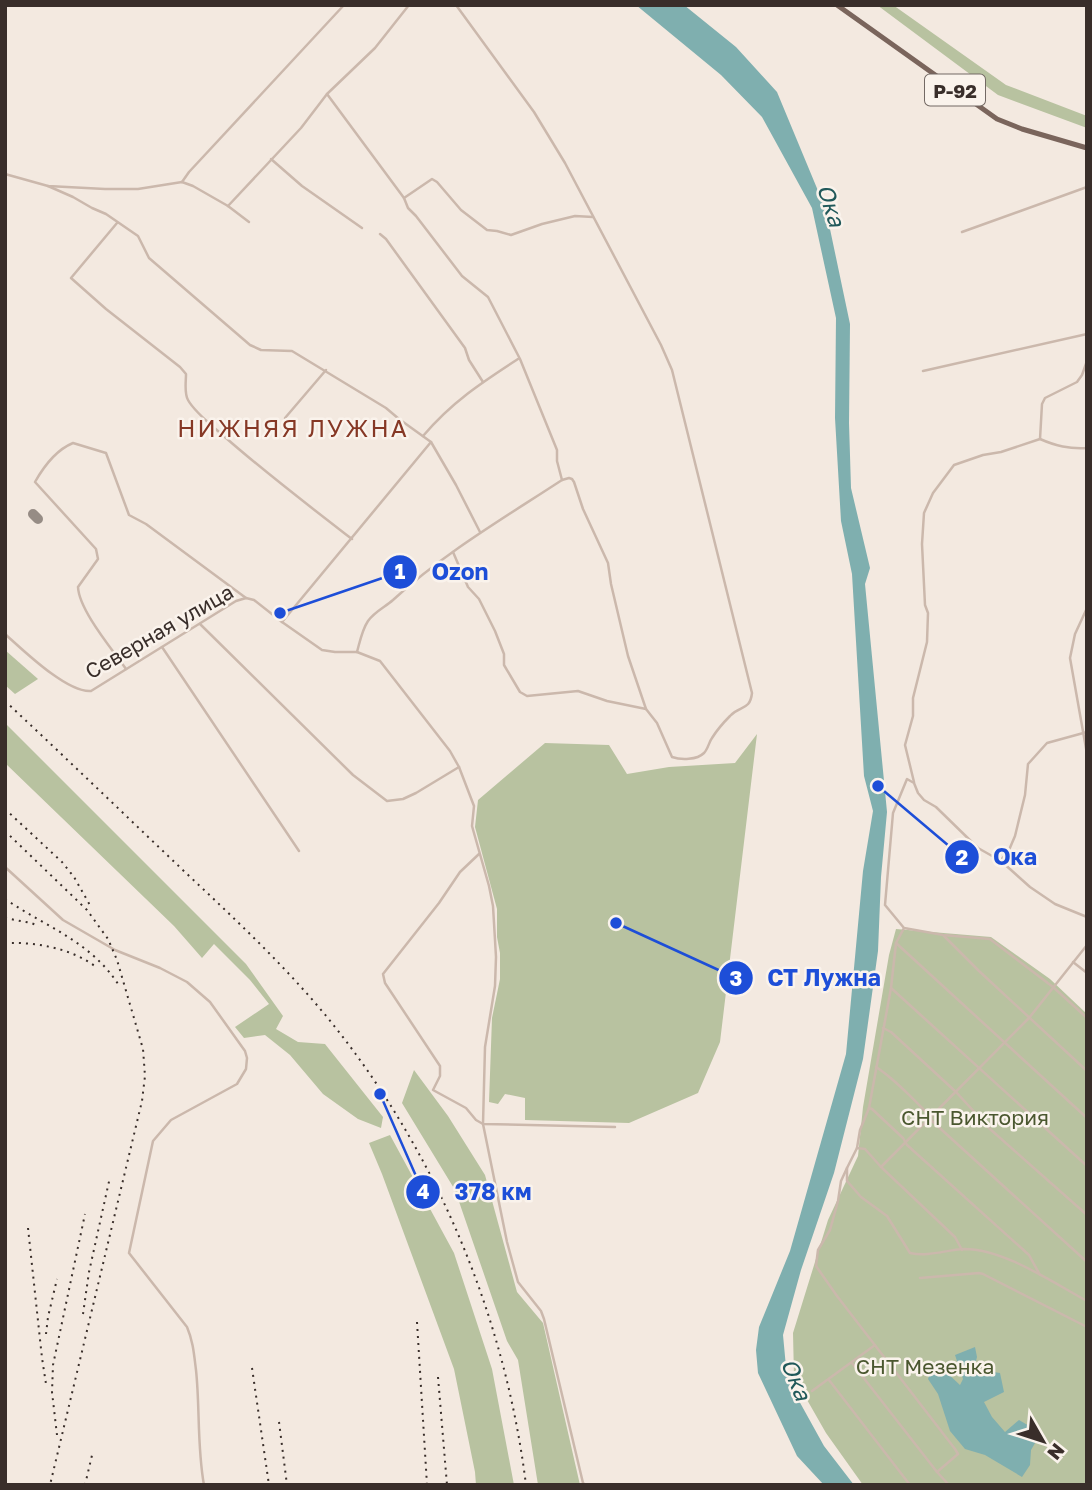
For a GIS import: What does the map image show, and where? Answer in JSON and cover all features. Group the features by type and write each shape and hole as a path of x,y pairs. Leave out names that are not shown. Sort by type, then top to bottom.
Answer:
{"main road":[{"name":"Р-92","path":"837,5 997,119 1087,148"}],"street":[{"path":"182,182 344,5"},
{"path":"228,206 301,128 327,94 375,48 409,5"},
{"path":"357,652 363,629 370,618 418,577 481,532 569,478 574,482 583,509 608,563 628,656 646,709 657,723 672,757 696,757 704,752 731,715 748,705 752,693 672,370 565,163 534,112 456,5"},
{"path":"327,94 404,198 408,208 462,276 488,298 520,359 557,450 562,480"},
{"path":"271,159 302,186 362,228"},
{"path":"5,174 47,186 106,214 138,236 149,258 250,345 261,350 292,351 386,408 424,436 431,442 481,532"},
{"path":"404,198 432,179 438,182 472,220 487,230 511,236 542,224 575,216 593,216"},
{"path":"47,186 138,189 182,182 228,206 249,222"},
{"path":"962,232 1087,187"},
{"path":"117,223 71,278 180,367 186,374 187,399 219,432 264,472 352,539"},
{"path":"380,234 465,348 483,382"},
{"path":"922,371 1087,334"},
{"path":"424,436 441,415 483,382 520,359"},
{"path":"1040,439 1042,404 1045,398 1077,382 1087,361"},
{"path":"285,418 326,370"},
{"path":"1087,448 1070,449 1040,439 982,455 954,465 933,493 924,513 922,544 925,605 928,613 927,642 905,746 914,783 924,800 936,807 978,848 1001,861 1030,887 1055,904 1087,917"},
{"path":"282,622 431,442"},
{"path":"126,669 78,593 78,587 98,559 98,553 35,482 48,462 68,445 73,443 106,453 129,515 146,524 246,598"},
{"path":"453,552 468,587 480,599 495,631 504,665 520,692 527,696 578,691 607,701 646,709"},
{"name":"Северная улица","path":"5,634 42,668 80,690 91,691 236,601 246,598 254,600 322,650 357,652 380,661 450,751 459,766 474,806 472,826 493,906 495,986 485,1047 483,1124 518,1282 541,1311 544,1319 585,1485"},
{"path":"1087,608 1075,634 1070,657 1087,754"},
{"path":"200,624 353,775 387,801 404,799 459,766"},
{"path":"162,647 299,850"},
{"path":"1001,861 1014,836 1025,795 1028,764 1047,743 1085,732"},
{"path":"914,783 907,779 893,813 885,905 904,928 990,939 1087,1018"},
{"path":"480,854 460,872 383,974 385,983 440,1066 440,1076 433,1090 466,1108 483,1124 615,1127"},
{"path":"5,867 63,920 116,950 187,982 210,1002 245,1051 246,1069 237,1084 171,1120 153,1141 129,1253 187,1327 192,1339 199,1396 204,1485"},
{"path":"904,928 895,943 891,988 869,1108 856,1148 841,1181 830,1230 818,1250 816,1266 956,1449 958,1454 937,1472"},
{"path":"943,935 1087,1071"},
{"path":"895,943 1087,1118"},
{"path":"881,1167 1029,1018 1087,945"},
{"path":"1073,962 1087,974"},
{"path":"891,988 1087,1166"},
{"path":"883,1028 891,1032 956,1092 990,1129 1087,1215"},
{"path":"876,1067 1087,1262"},
{"path":"869,1108 1029,1255 1040,1275"},
{"path":"856,1148 865,1149 954,1237 962,1250"},
{"path":"847,1168 847,1181 861,1197 887,1216 910,1253 922,1255 962,1250 999,1255 1087,1301"},
{"path":"920,1278 983,1274 1087,1327"},
{"path":"812,1391 875,1345"},
{"path":"852,1363 949,1485"},
{"path":"829,1380 910,1485"}],"green space":[{"path":"877,5 893,5 1006,85 1087,116 1087,128 998,95"},
{"path":"5,650 38,679 15,694 5,685"},
{"path":"5,723 246,964 283,1016 276,1029 298,1042 325,1044 383,1117 381,1128 358,1119 323,1094 290,1055 265,1035 244,1038 235,1027 269,1004 250,980 214,944 202,958 174,926 5,763"},
{"path":"757,734 720,1042 698,1093 629,1123 525,1120 525,1098 505,1094 498,1104 489,1102 492,1018 500,979 500,953 497,909 475,827 478,800 545,743 609,745 627,774 669,767 735,763"},
{"path":"896,929 991,937 1050,979 1087,1014 1087,1485 863,1485 826,1433 794,1377 793,1333 828,1220 858,1156 863,1107 889,955"},
{"path":"414,1070 448,1116 485,1175 517,1292 543,1323 580,1485 538,1485 518,1360 507,1341 455,1190 402,1103"},
{"path":"390,1135 454,1253 492,1369 514,1485 476,1485 454,1369 369,1143"}],"water":[{"path":"636,5 684,5 736,47 777,92 826,210 850,324 851,488 870,568 865,584 887,812 878,951 863,1059 834,1173 801,1270 783,1335 786,1367 793,1390 824,1446 854,1485 824,1485 797,1456 758,1373 756,1350 759,1327 790,1251 846,1054 863,871 873,811 864,776 852,574 841,521 835,418 836,318 812,208 762,117 721,75"},
{"path":"975,1347 977,1357 974,1369 1000,1373 1004,1392 984,1402 992,1417 1005,1432 1019,1420 1041,1433 1031,1450 1030,1465 1022,1477 985,1455 965,1449 950,1431 938,1394 928,1379 933,1366 945,1371 960,1385 963,1379 955,1355"}],"taxiway":[{"path":"33,514 38,519"}],"railway":[{"path":"5,701 276,961 327,1017 366,1068 401,1122 432,1178 459,1237 482,1297 501,1359 516,1421 526,1485"},
{"path":"5,809 62,862 91,907"},
{"path":"5,831 87,910 108,939 117,960 143,1049 145,1076 142,1101 50,1485"},
{"path":"5,899 83,947 109,971 120,987"},
{"path":"5,918 39,926"},
{"path":"5,943 53,948 76,955 96,967"},
{"path":"83,1314 89,1272 110,1177"},
{"path":"57,1435 52,1392 53,1365 85,1214"},
{"path":"28,1228 46,1384"},
{"path":"46,1334 57,1279"},
{"path":"417,1322 427,1485"},
{"path":"252,1368 269,1485"},
{"path":"438,1377 447,1485"},
{"path":"279,1422 287,1485"},
{"path":"85,1485 93,1451"}],"place":[{"name":"Ozon","path":"280,613"},
{"name":"Ока","path":"878,786"},
{"name":"СТ Лужна","path":"616,923"},
{"name":"378 км","path":"380,1094"}],"district":[{"name":"НИЖНЯЯ ЛУЖНА","path":"293,427"}],"park label":[{"name":"СНТ Виктория","path":"975,1117"},
{"name":"СНТ Мезенка","path":"925,1366"}]}
